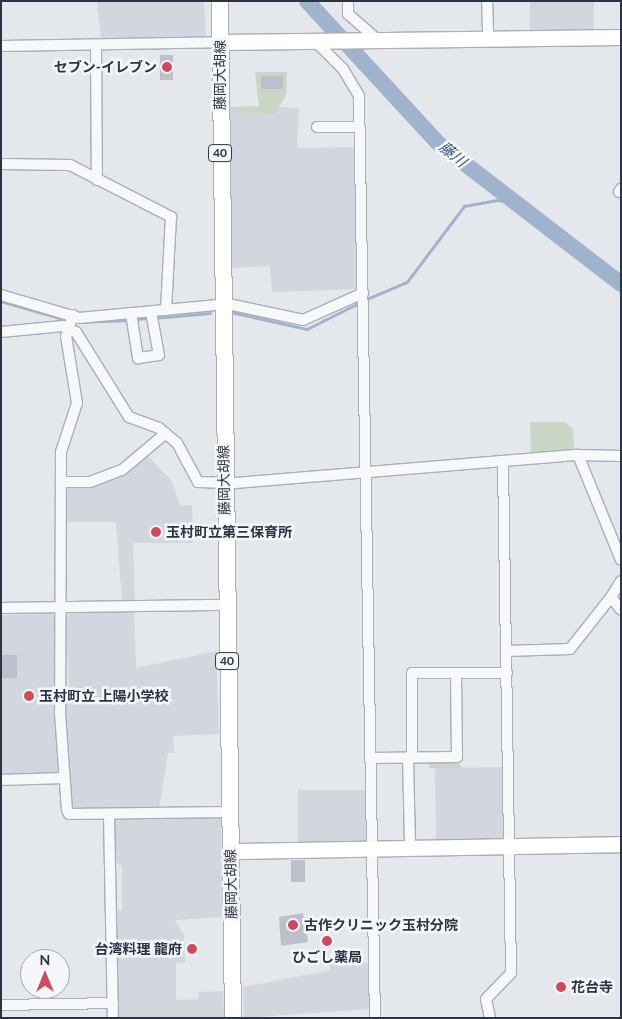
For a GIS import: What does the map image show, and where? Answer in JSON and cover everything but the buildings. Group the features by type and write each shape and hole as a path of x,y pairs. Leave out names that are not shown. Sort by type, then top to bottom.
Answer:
{"main road":[{"name":"藤岡大胡線","path":"220,1 221,305 233,1018"}],"street":[{"path":"348,1 348,14 374,40"},
{"path":"488,1 488,39"},
{"path":"1,46 621,37"},
{"path":"318,40 356,89 359,127 375,1018"},
{"path":"96,45 98,180"},
{"path":"317,127 359,127"},
{"path":"1,164 63,164 98,180 173,220 166,310"},
{"path":"1,295 71,321 129,417 166,433 187,455 198,482 224,484 578,455 621,456"},
{"path":"1,332 71,321 151,316 166,310 221,305 303,320 363,299"},
{"path":"130,318 138,358 159,355 151,316"},
{"path":"71,321 66,336 77,403 61,452 64,778 70,814 229,812"},
{"path":"61,482 90,482 122,470 166,433"},
{"path":"578,455 621,560"},
{"path":"490,1018 486,999 511,973 503,462"},
{"path":"506,651 570,650 621,581"},
{"path":"610,597 621,610"},
{"path":"1,608 226,605"},
{"path":"410,848 412,673 507,673"},
{"path":"371,758 458,757 456,674"},
{"path":"1,780 64,778"},
{"path":"109,815 113,1018"},
{"path":"231,851 621,844"},
{"path":"1,1005 113,1003"}],"shaded area":[{"path":"97,1 204,1 206,36 101,39"},
{"path":"530,1 594,1 594,31 530,32"},
{"path":"278,107 299,108 297,148 356,147 358,289 272,292 270,266 230,268 230,113 274,114"},
{"name":"玉村町立第三保育所","path":"147,455 171,480 180,505 192,505 193,543 133,543 135,602 122,602 116,522 65,522 65,488 92,483"},
{"path":"134,612 136,668 216,651 219,734 173,736 174,753 168,753 159,808 71,809 64,707 69,685 66,618 70,613"},
{"name":"玉村町立 上陽小学校","path":"52,614 57,617 59,773 1,776 1,615"},
{"path":"503,767 503,842 436,842 435,768"},
{"path":"298,790 369,790 370,838 365,844 298,845"},
{"path":"221,817 223,917 175,920 184,935 185,962 176,963 176,1000 198,999 199,992 223,991 224,1018 116,1018 114,910 122,910 122,865 113,864 112,818"},
{"path":"328,960 370,963 370,1009 244,1018 243,987 331,970"}],"green space":[{"path":"255,72 287,72 286,96 274,114 230,113 230,107 259,106"},
{"path":"530,422 565,422 573,429 574,449 531,454"},
{"path":"457,760 462,768 429,768 428,761"}],"waterway":[{"name":"藤川","path":"307,1 438,143 621,284"},
{"path":"367,299 407,282 464,206 498,200 513,203"},
{"path":"1,301 67,320"},
{"path":"231,312 307,329 359,303"},
{"path":"154,318 210,313"},
{"path":"134,319 149,318"},
{"path":"75,322 129,320"}],"place":[{"name":"セブン-イレブン","path":"167,67"},
{"name":"玉村町立第三保育所","path":"156,532"},
{"name":"玉村町立 上陽小学校","path":"29,696"},
{"name":"古作クリニック玉村分院","path":"293,925"},
{"name":"ひごし薬局","path":"327,941"},
{"name":"台湾料理 龍府","path":"192,949"},
{"name":"花台寺","path":"561,987"}]}
